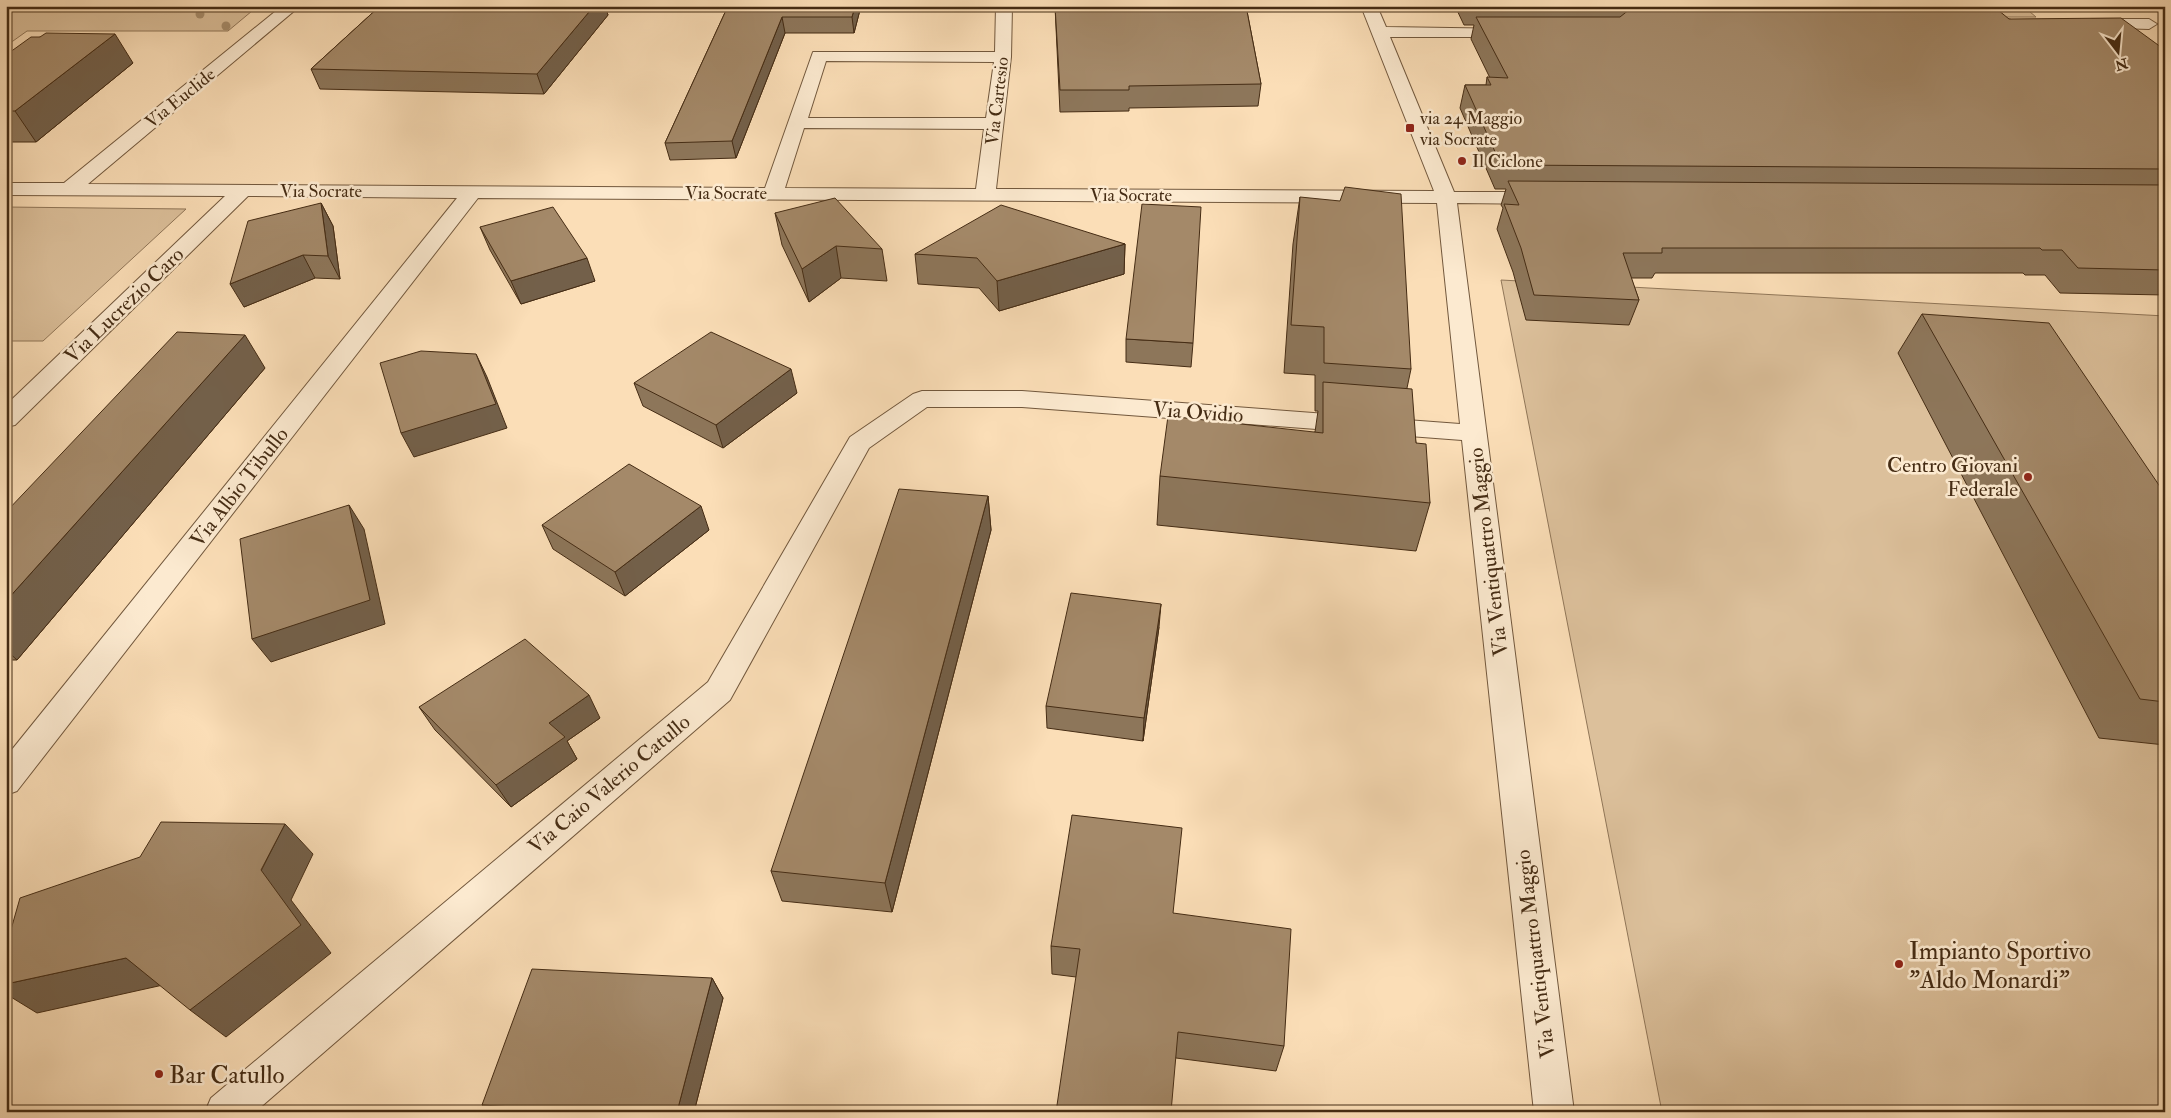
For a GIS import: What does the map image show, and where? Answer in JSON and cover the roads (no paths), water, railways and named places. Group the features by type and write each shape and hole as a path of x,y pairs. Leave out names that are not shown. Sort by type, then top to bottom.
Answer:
{"street":[{"name":"Via Euclide","path":"68,190 292,6"},
{"name":"Via Cartesio","path":"984,195 1003,58 1004,6"},
{"name":"Via Ventiquattro Maggio","path":"1369,6 1446,197 1554,1112"},
{"path":"2124,6 2165,35"},
{"path":"2077,24 2149,24"},
{"path":"1379,32 1525,32"},
{"path":"773,194 819,56 1003,58"},
{"path":"797,123 994,124"},
{"name":"Via Socrate","path":"6,189 1560,198"},
{"name":"Via Lucrezio Caro","path":"6,419 242,191"},
{"name":"Via Albio Tibullo","path":"6,781 472,192"},
{"name":"Via Ovidio","path":"922,400 1022,399 1474,433"},
{"name":"Via Caio Valerio Catullo","path":"225,1112 719,691 859,444 922,400"}],"place":[{"name":"via 24 Maggio via Socrate","path":"1410,128"},
{"name":"Il Ciclone","path":"1462,161"},
{"name":"Centro Giovani Federale","path":"2028,477"},
{"name":"Impianto Sportivo \"Aldo Monardi\"","path":"1899,964"},
{"name":"Bar Catullo","path":"159,1074"}]}
